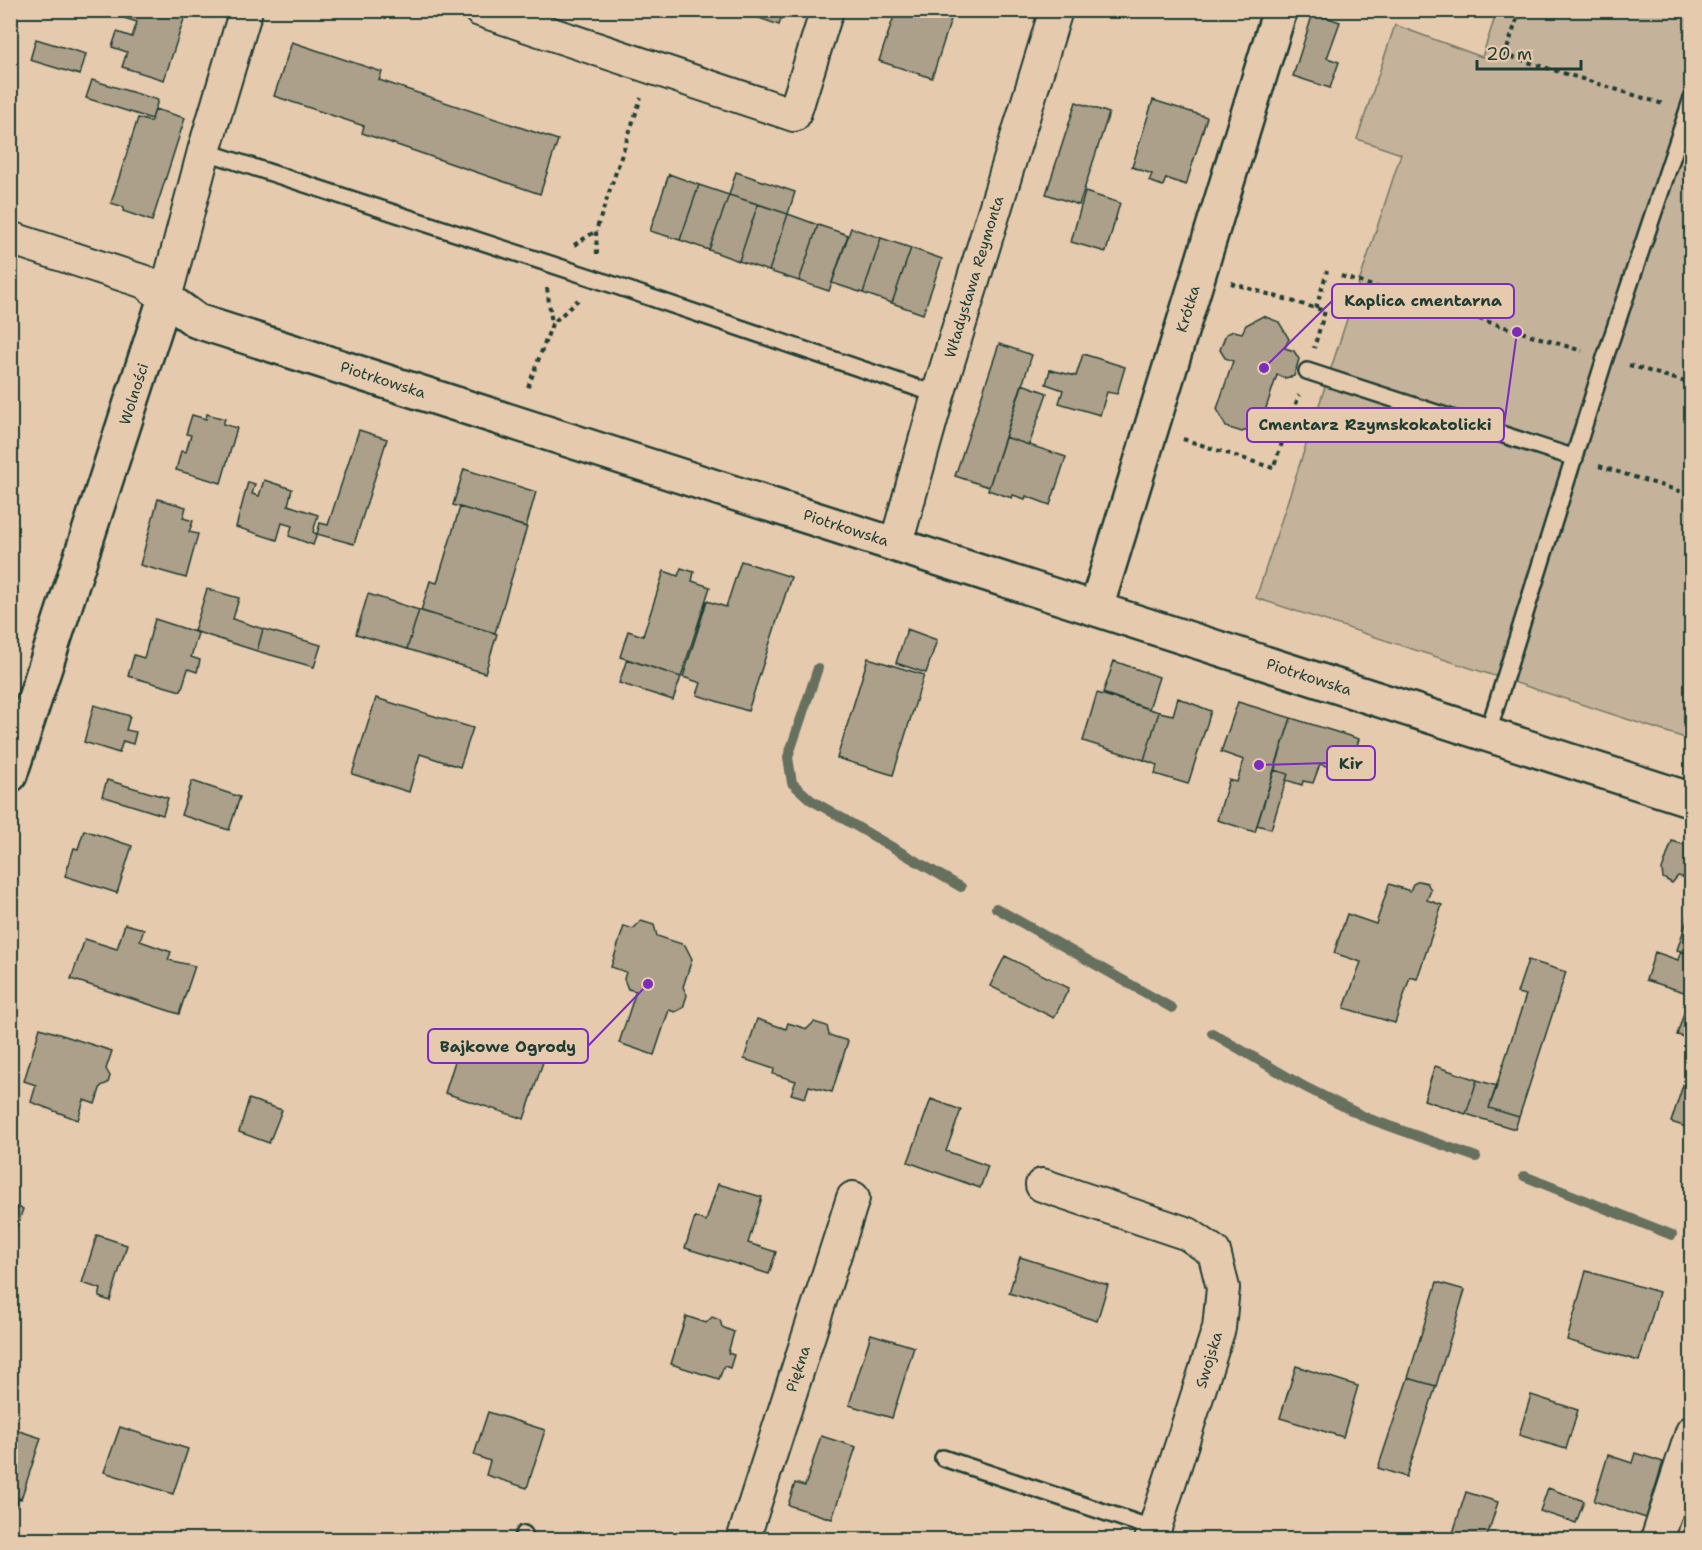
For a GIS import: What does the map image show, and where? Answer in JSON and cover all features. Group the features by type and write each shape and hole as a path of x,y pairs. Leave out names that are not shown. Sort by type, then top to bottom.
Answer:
{"street":[{"name":"Wolności","path":"10,775 165,298 204,151 246,10"},
{"path":"480,10 794,115 827,10"},
{"name":"Władysława Reymonta","path":"896,544 938,395 1056,10"},
{"name":"Krótka","path":"1096,608 1280,10"},
{"name":"Piotrkowska","path":"10,238 145,282 197,321 1692,800"},
{"name":"Swojska","path":"1042,1185 1188,1234 1214,1252 1222,1288 1219,1328 1153,1534"},
{"name":"Piękna","path":"743,1539 853,1198"},
{"path":"1657,1539 1692,1432"}],"lane":[{"path":"1487,735 1605,358 1689,105"},
{"path":"204,151 593,278 938,395"},
{"path":"1307,371 1575,459"},
{"path":"943,1458 1153,1534"}],"path":[{"path":"1520,10 1505,55 1689,105"},
{"path":"528,387 552,324 589,290 597,265 596,231 651,68"},
{"path":"1316,308 1327,271"},
{"path":"1151,428 1273,468 1307,371 1325,311 1199,273"},
{"path":"1341,276 1692,384"},
{"path":"1575,459 1692,495"}],"shaded area":[{"path":"1497,11 1691,11 1691,740 1256,598 1401,154 1357,139 1395,25 1482,57"}],"building":[{"path":"126,10 187,10 164,80 122,67 127,52 112,47 117,32 132,37 137,22 124,18"},
{"path":"737,10 784,10 779,25"},
{"path":"896,10 954,10 932,78 879,61"},
{"path":"1313,13 1340,22 1327,58 1339,62 1330,88 1293,76"},
{"path":"36,39 86,54 80,75 30,60"},
{"path":"292,42 382,72 379,80 558,140 540,194 362,133 364,126 274,96"},
{"path":"92,80 158,100 152,119 86,98"},
{"path":"1153,100 1207,117 1186,185 1166,178 1163,186 1149,181 1152,174 1132,167"},
{"path":"1076,102 1109,113 1079,205 1046,194"},
{"path":"155,109 185,118 152,221 123,211 124,207 111,203 138,118 151,122"},
{"path":"736,172 795,192 788,214 729,195"},
{"path":"669,174 699,185 680,240 650,231"},
{"path":"699,185 729,195 709,250 680,240"},
{"path":"1085,192 1120,203 1106,252 1071,242"},
{"path":"729,195 758,204 739,261 709,250"},
{"path":"758,204 788,214 769,271 739,261"},
{"path":"788,214 818,225 799,281 769,271"},
{"path":"818,225 848,235 829,291 799,281"},
{"path":"851,228 881,238 863,293 832,283"},
{"path":"881,238 911,248 892,303 863,293"},
{"path":"911,248 942,259 923,314 892,303"},
{"path":"1263,316 1279,322 1289,339 1285,348 1294,351 1299,359 1294,376 1285,378 1277,375 1261,423 1242,432 1226,427 1217,409 1233,361 1225,358 1220,350 1226,334 1234,331 1242,333 1246,325"},
{"path":"999,344 1032,355 989,487 955,476"},
{"path":"1083,354 1125,367 1117,394 1107,392 1100,415 1059,403 1063,390 1046,384 1050,370 1076,376"},
{"path":"1022,384 1047,393 1029,445 1005,437"},
{"path":"207,414 225,419 223,424 237,428 221,483 176,470 181,451 186,452 191,435 186,434 192,415 206,419"},
{"path":"359,430 387,439 354,544 317,534 320,523 328,525"},
{"path":"1005,437 1066,457 1050,505 1026,496 1025,499 1013,495 1012,498 988,490"},
{"path":"464,469 536,492 526,527 453,505"},
{"path":"264,480 292,489 288,505 318,515 313,532 317,534 313,545 289,536 292,526 282,523 277,540 236,527 248,482 255,484 252,494 259,496"},
{"path":"158,499 186,507 183,518 193,521 189,532 198,534 186,578 140,565"},
{"path":"460,507 527,527 495,633 421,611 430,581 437,583"},
{"path":"741,561 791,577 748,711 697,695 701,683 683,677 707,601 726,607"},
{"path":"681,568 694,572 692,581 710,587 681,677 620,657 628,631 643,636 664,571 678,576"},
{"path":"207,589 239,598 233,619 263,629 257,651 194,631"},
{"path":"368,594 419,610 407,649 356,634"},
{"path":"419,610 497,634 485,673 407,649"},
{"path":"155,619 198,633 191,657 200,660 197,672 188,669 181,691 128,676 134,655 144,658"},
{"path":"263,629 321,645 314,667 257,651"},
{"path":"907,629 937,640 926,673 896,663"},
{"path":"868,658 924,675 893,775 837,758"},
{"path":"627,659 681,677 673,700 619,683"},
{"path":"1114,661 1159,677 1149,709 1103,693"},
{"path":"1097,693 1159,712 1144,760 1083,741"},
{"path":"376,698 473,728 460,767 420,754 409,792 352,774"},
{"path":"1178,698 1211,711 1188,784 1155,774 1157,765 1144,760 1159,712 1173,715"},
{"path":"1238,702 1291,718 1255,832 1217,820 1229,780 1237,782 1244,760 1221,752"},
{"path":"94,705 130,716 126,730 136,732 133,744 123,741 119,753 84,742"},
{"path":"1291,718 1359,739 1348,773 1320,764 1313,783 1303,781 1302,785 1286,780 1288,774 1274,770"},
{"path":"1274,770 1288,774 1271,829 1257,825"},
{"path":"107,780 168,798 163,815 102,796"},
{"path":"192,781 240,797 229,830 181,815"},
{"path":"84,830 132,846 117,893 65,876 74,848 78,849"},
{"path":"1672,841 1692,847 1692,879 1678,876 1672,883 1663,878 1662,870"},
{"path":"1419,881 1427,883 1431,890 1427,900 1442,905 1417,979 1410,977 1395,1023 1344,1008 1361,962 1334,953 1347,914 1376,924 1389,884 1410,891 1413,884"},
{"path":"1692,905 1692,955 1677,950"},
{"path":"641,921 654,925 657,936 685,945 692,959 683,987 687,995 683,1008 675,1012 669,1010 654,1055 619,1043 636,991 628,989 624,979 626,972 611,967 624,926 633,929"},
{"path":"125,924 144,929 140,941 171,952 168,960 195,966 179,1014 71,979 85,939 117,949"},
{"path":"1681,951 1692,955 1690,994 1646,980 1655,952 1678,960"},
{"path":"1005,956 1069,988 1054,1018 990,986"},
{"path":"1528,960 1566,972 1519,1117 1489,1108 1526,995 1517,993"},
{"path":"1692,988 1692,1039 1677,1035"},
{"path":"757,1019 786,1029 788,1023 807,1029 814,1022 827,1026 829,1035 848,1041 832,1092 809,1086 805,1098 791,1094 796,1081 773,1074 774,1069 744,1059"},
{"path":"40,1028 112,1051 106,1069 110,1076 108,1083 101,1086 95,1104 84,1100 78,1120 31,1102 36,1085 24,1081"},
{"path":"481,1033 503,1040 506,1046 544,1059 524,1119 445,1093 457,1055 465,1058 473,1035"},
{"path":"1435,1066 1477,1080 1466,1114 1424,1100"},
{"path":"1685,1079 1692,1081 1692,1129 1671,1122"},
{"path":"1477,1080 1497,1086 1489,1108 1519,1117 1515,1129 1466,1114"},
{"path":"249,1099 282,1110 269,1143 239,1132"},
{"path":"931,1099 961,1110 946,1151 988,1166 980,1188 908,1162"},
{"path":"718,1184 762,1197 748,1243 776,1252 769,1274 685,1248 695,1217 706,1221"},
{"path":"10,1205 23,1209 10,1245"},
{"path":"97,1235 127,1245 110,1301 99,1297 101,1289 82,1283"},
{"path":"1020,1257 1108,1285 1097,1321 1009,1293"},
{"path":"1586,1271 1659,1292 1639,1361 1567,1340"},
{"path":"1437,1282 1465,1290 1436,1386 1408,1378"},
{"path":"686,1316 706,1323 712,1317 720,1320 722,1327 734,1332 728,1353 734,1355 730,1368 724,1366 719,1379 671,1364"},
{"path":"871,1334 914,1347 892,1418 849,1405"},
{"path":"1296,1366 1358,1386 1343,1437 1280,1418"},
{"path":"1408,1378 1436,1386 1406,1477 1378,1468"},
{"path":"1531,1395 1578,1410 1566,1449 1519,1435"},
{"path":"488,1412 545,1430 527,1488 486,1475 490,1461 474,1455"},
{"path":"120,1427 188,1449 173,1494 104,1472"},
{"path":"10,1428 41,1438 21,1499 19,1498 15,1508 10,1506"},
{"path":"821,1436 856,1447 832,1519 788,1505 795,1483 805,1486"},
{"path":"1635,1453 1663,1462 1646,1518 1594,1501 1608,1455 1632,1463"},
{"path":"1548,1488 1584,1501 1576,1523 1540,1511"},
{"path":"1466,1492 1498,1502 1486,1540 1473,1540 1453,1533"}],"waterway":[{"path":"818,668 788,757 792,783 811,800 961,887"},
{"path":"996,908 1172,1008"},
{"path":"1212,1033 1305,1087 1367,1118 1476,1157"},
{"path":"1524,1176 1672,1235"}],"place":[{"name":"Cmentarz Rzymskokatolicki","path":"1517,332"},
{"name":"Kaplica cmentarna","path":"1264,368"},
{"name":"Kir","path":"1259,765"},
{"name":"Bajkowe Ogrody","path":"648,984"}]}
